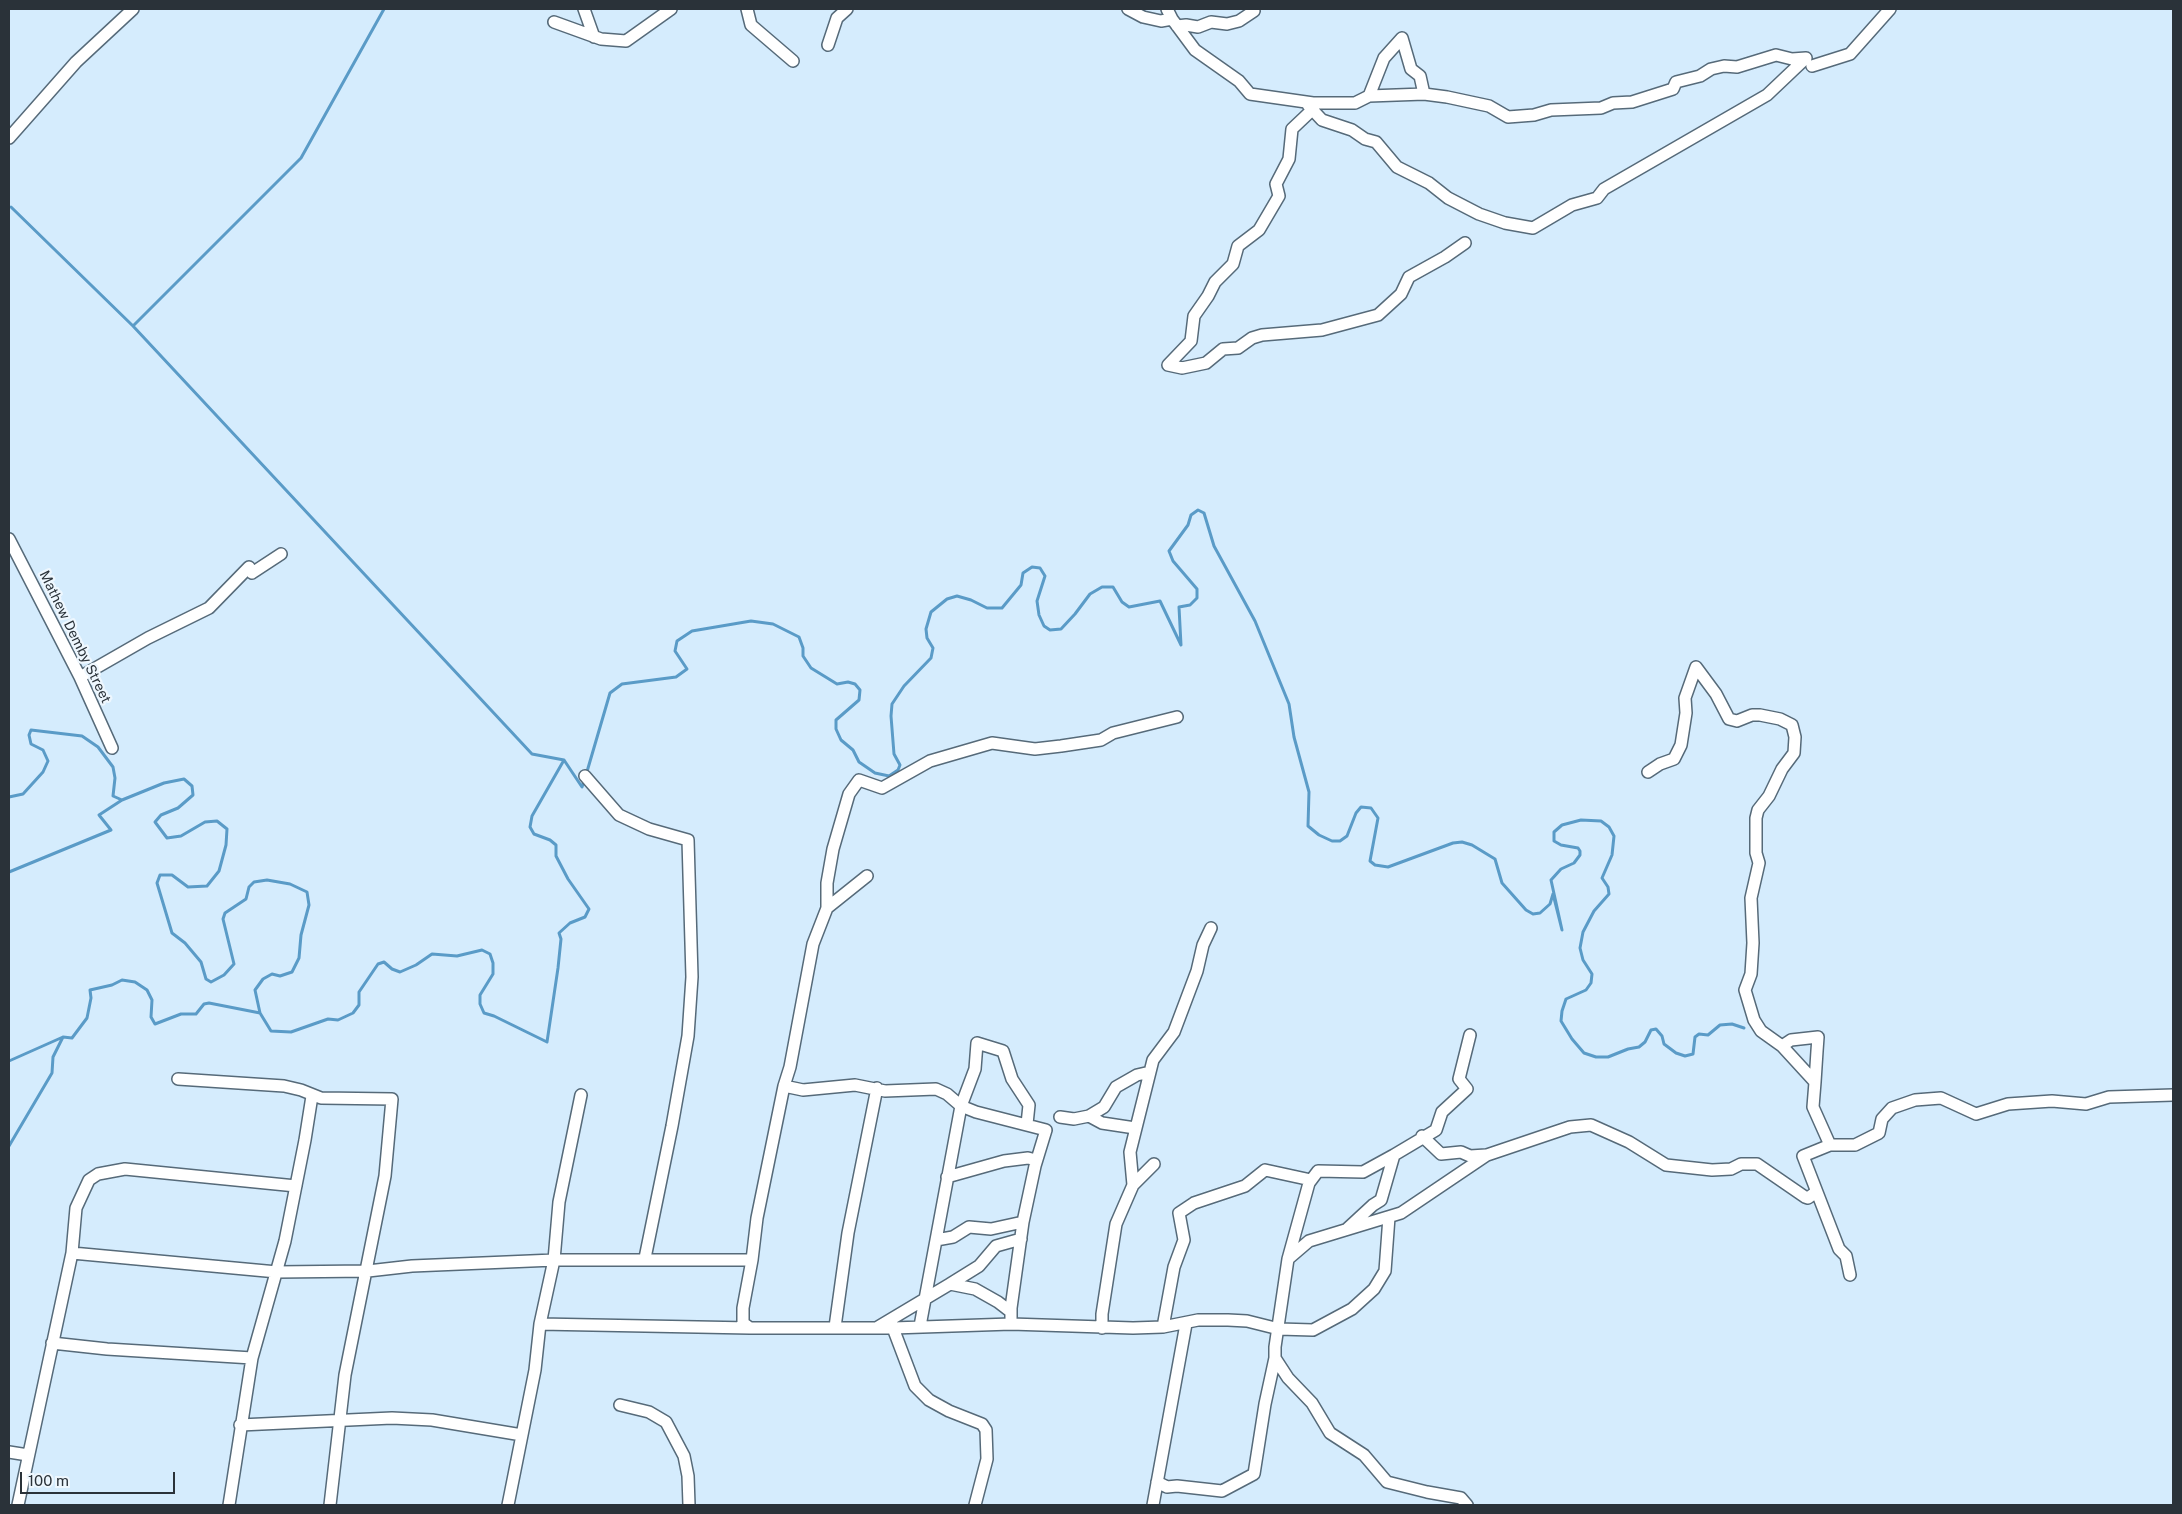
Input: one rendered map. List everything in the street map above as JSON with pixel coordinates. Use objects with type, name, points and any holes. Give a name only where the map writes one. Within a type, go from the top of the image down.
[{"type":"street","points":[[9,138],[76,62],[133,9]]},
{"type":"street","points":[[584,9],[594,37],[626,41],[671,9]]},
{"type":"street","points":[[747,9],[751,25],[793,61]]},
{"type":"street","points":[[828,45],[837,18],[847,9]]},
{"type":"street","points":[[1128,9],[1143,17],[1161,21],[1172,18],[1198,27],[1211,22],[1227,24],[1238,21],[1254,10]]},
{"type":"street","points":[[1812,66],[1850,54],[1890,9]]},
{"type":"street","points":[[1172,18],[1195,50],[1240,81],[1250,94],[1310,105],[1355,103],[1369,96],[1424,94],[1489,106],[1508,116],[1534,115],[1552,110],[1601,108],[1613,102],[1632,102],[1673,89],[1676,82],[1700,76],[1711,69],[1724,66],[1737,67],[1776,55],[1792,59],[1806,58],[1767,95],[1604,190],[1597,198],[1572,205],[1533,228],[1505,223],[1479,214],[1448,198],[1430,183],[1397,167],[1376,142],[1365,139],[1352,130],[1322,120],[1310,105]]},
{"type":"street","points":[[1369,96],[1384,58],[1402,38],[1411,69],[1420,76],[1424,94]]},
{"type":"street","points":[[1310,105],[1292,129],[1289,159],[1276,184],[1279,196],[1259,230],[1238,246],[1233,264],[1215,282],[1194,316],[1191,341],[1165,366],[1182,368],[1206,363],[1223,349],[1238,348],[1252,338],[1262,334],[1322,330],[1378,315],[1401,294],[1409,277],[1445,258],[1465,243]]},
{"type":"street","name":"Mathew Demby Street","points":[[9,539],[80,677],[112,748]]},
{"type":"street","points":[[80,677],[148,638],[209,608],[249,567],[252,573],[281,554]]},
{"type":"street","points":[[1648,772],[1660,764],[1674,759],[1678,752],[1686,713],[1685,698],[1696,666],[1716,694],[1729,719],[1737,721],[1752,715],[1760,715],[1780,719],[1792,726],[1795,737],[1794,753],[1782,770],[1769,796],[1758,810],[1756,818],[1756,853],[1759,863],[1751,898],[1753,943],[1751,974],[1745,990],[1754,1020],[1761,1031],[1782,1046],[1815,1082]]},
{"type":"street","points":[[750,1328],[743,1323],[743,1308],[752,1260],[758,1211],[784,1086],[798,1032],[813,944],[827,908],[827,882],[833,849],[849,794],[859,780],[882,788],[930,761],[992,743],[1034,749],[1061,746],[1101,740],[1113,733],[1177,717]]},
{"type":"street","points":[[585,776],[619,815],[649,829],[688,840],[692,977],[688,1036],[645,1258]]},
{"type":"street","points":[[827,908],[867,876]]},
{"type":"street","points":[[1133,1185],[1130,1152],[1153,1060],[1174,1032],[1198,971],[1203,945],[1210,928]]},
{"type":"street","points":[[1157,1482],[1167,1487],[1177,1486],[1222,1491],[1231,1484],[1254,1474],[1265,1404],[1275,1358],[1274,1347],[1279,1329],[1288,1259],[1311,1180],[1318,1171],[1362,1172],[1394,1156],[1422,1136],[1436,1130],[1442,1112],[1467,1089],[1459,1079],[1470,1035]]},
{"type":"street","points":[[1782,1046],[1791,1040],[1818,1037],[1813,1107],[1830,1145]]},
{"type":"street","points":[[920,1326],[961,1106],[975,1069],[977,1043],[1003,1051],[1012,1080],[1028,1105],[1026,1124]]},
{"type":"street","points":[[1060,1117],[1074,1119],[1089,1116],[1104,1107],[1116,1087],[1137,1075],[1150,1072]]},
{"type":"street","points":[[178,1078],[284,1086],[321,1098],[392,1099],[389,1148],[368,1271],[356,1319],[340,1419],[330,1505]]},
{"type":"street","points":[[784,1086],[803,1090],[855,1085],[885,1091],[936,1089],[947,1094],[961,1106],[992,1117],[1046,1130],[1036,1160],[1023,1222],[1011,1324]]},
{"type":"street","points":[[835,1327],[848,1233],[877,1088]]},
{"type":"street","points":[[508,1505],[535,1370],[540,1324],[554,1260],[558,1202],[581,1095]]},
{"type":"street","points":[[1850,1275],[1846,1256],[1839,1250],[1803,1156],[1830,1145],[1855,1145],[1879,1133],[1882,1119],[1892,1108],[1915,1100],[1941,1098],[1976,1114],[2008,1104],[2052,1101],[2086,1104],[2109,1097],[2173,1095]]},
{"type":"street","points":[[229,1505],[252,1358],[277,1272],[296,1186],[312,1096]]},
{"type":"street","points":[[1089,1116],[1102,1123],[1135,1128]]},
{"type":"street","points":[[1422,1136],[1441,1154],[1461,1152],[1470,1156],[1487,1155],[1570,1127],[1591,1125],[1629,1142],[1666,1165],[1712,1170],[1731,1169],[1741,1164],[1756,1164],[1808,1198],[1816,1192]]},
{"type":"street","points":[[1288,1259],[1309,1241],[1346,1229],[1362,1227],[1401,1213],[1487,1155]]},
{"type":"street","points":[[1346,1229],[1366,1210],[1381,1200],[1394,1156]]},
{"type":"street","points":[[947,1177],[1004,1161],[1028,1158],[1036,1160]]},
{"type":"street","points":[[1102,1328],[1102,1314],[1116,1224],[1133,1185],[1154,1164]]},
{"type":"street","points":[[18,1505],[72,1253],[76,1208],[89,1180],[98,1174],[125,1169],[296,1186]]},
{"type":"street","points":[[1164,1327],[1174,1267],[1184,1240],[1179,1213],[1194,1204],[1245,1186],[1265,1170],[1311,1180]]},
{"type":"street","points":[[540,1324],[750,1328],[893,1328],[1011,1324],[1102,1328],[1164,1327],[1198,1320],[1247,1321],[1279,1329],[1313,1330],[1352,1309],[1374,1289],[1386,1271],[1389,1217]]},
{"type":"street","points":[[936,1240],[953,1237],[969,1227],[991,1229],[1023,1222]]},
{"type":"street","points":[[877,1328],[979,1266],[996,1246],[1020,1239]]},
{"type":"street","points":[[72,1253],[277,1272],[368,1271],[412,1266],[554,1260],[645,1258],[752,1260]]},
{"type":"street","points":[[950,1284],[975,1289],[1011,1312]]},
{"type":"street","points":[[1153,1505],[1186,1324]]},
{"type":"street","points":[[893,1328],[915,1386],[929,1400],[982,1424],[986,1430],[987,1459],[976,1505]]},
{"type":"street","points":[[52,1343],[252,1358]]},
{"type":"street","points":[[1275,1358],[1288,1378],[1312,1403],[1330,1433],[1364,1455],[1387,1482],[1461,1498],[1466,1505]]},
{"type":"street","points":[[620,1405],[649,1412],[666,1422],[684,1456],[688,1476],[689,1505]]},
{"type":"street","points":[[240,1425],[340,1419],[432,1420],[522,1435]]},
{"type":"street","points":[[9,1452],[28,1455]]},
{"type":"waterway","points":[[133,326],[301,158],[384,9]]},
{"type":"waterway","points":[[11,207],[133,326],[532,754],[564,760]]},
{"type":"waterway","points":[[586,775],[610,693],[622,684],[676,677],[687,669],[675,651],[677,641],[692,631],[751,621],[773,624],[799,637],[803,648],[803,656],[811,668],[837,684],[848,682],[855,684],[860,690],[859,700],[836,720],[836,729],[841,740],[853,750],[859,762],[875,773],[889,776],[898,770],[900,765],[894,754],[892,704],[904,686],[931,658],[933,648],[927,638],[926,629],[931,612],[947,599],[957,596],[987,608],[1002,608],[1021,585],[1023,573],[1032,567],[1040,568],[1045,576],[1037,601],[1039,615],[1044,626],[1050,630],[1061,629],[1090,594],[1102,587],[1113,587],[1122,602],[1129,607],[1160,601],[1181,645],[1179,607],[1190,605],[1197,598],[1197,589],[1173,561],[1169,551],[1188,525],[1191,515],[1198,510],[1204,513],[1214,546],[1255,621],[1289,704],[1294,737],[1309,792],[1308,826],[1319,835],[1332,841],[1340,841],[1347,836],[1356,813],[1361,807],[1371,808],[1378,818],[1370,861],[1375,865],[1388,867],[1453,843],[1462,842],[1472,845],[1495,859],[1502,883],[1526,910],[1533,914],[1540,913],[1550,904],[1553,894],[1562,930],[1551,880],[1561,869],[1574,863],[1580,855],[1580,851],[1578,848],[1561,845],[1554,841],[1554,832],[1562,825],[1581,820],[1601,821],[1609,827],[1614,836],[1612,855],[1602,878],[1608,887],[1609,894],[1594,911],[1583,932],[1580,948],[1583,960],[1592,974],[1591,983],[1586,990],[1566,999],[1562,1011],[1561,1021],[1572,1039],[1584,1053],[1596,1057],[1608,1057],[1639,1047],[1645,1042],[1651,1030],[1656,1029],[1662,1036],[1664,1044],[1676,1053],[1685,1056],[1693,1054],[1695,1037],[1699,1034],[1708,1035],[1720,1025],[1732,1024],[1744,1028]]},
{"type":"waterway","points":[[9,797],[23,794],[43,772],[48,761],[43,750],[31,744],[29,735],[31,730],[82,736],[98,747],[113,767],[115,778],[113,796],[122,800],[164,783],[184,779],[192,786],[193,795],[178,808],[161,815],[155,822],[167,838],[181,836],[205,822],[217,821],[227,829],[226,845],[219,871],[207,886],[188,887],[172,875],[160,875],[157,883],[172,933],[185,943],[201,962],[206,979],[211,982],[224,975],[234,964],[223,919],[225,913],[246,899],[249,887],[254,882],[267,880],[290,884],[307,892],[309,905],[301,935],[299,958],[292,972],[280,976],[272,974],[263,979],[255,990],[260,1013],[271,1031],[291,1032],[328,1019],[338,1020],[353,1013],[359,1005],[359,992],[378,964],[384,962],[392,969],[400,972],[416,965],[432,954],[457,956],[482,950],[490,954],[493,963],[493,974],[480,995],[480,1004],[484,1013],[547,1042],[558,968],[561,939],[559,933],[570,923],[585,917],[589,909],[568,879],[556,856],[556,845],[550,840],[534,834],[530,827],[532,816],[564,760],[582,787],[584,781]]},
{"type":"waterway","points":[[9,872],[111,830],[99,815],[122,800]]},
{"type":"waterway","points":[[9,1146],[52,1073],[53,1057],[63,1037],[72,1038],[87,1018],[91,998],[90,990],[112,985],[122,980],[135,982],[147,990],[152,1000],[151,1017],[155,1024],[181,1014],[196,1014],[204,1004],[209,1003],[260,1013]]},
{"type":"waterway","points":[[9,1061],[63,1037]]}]
